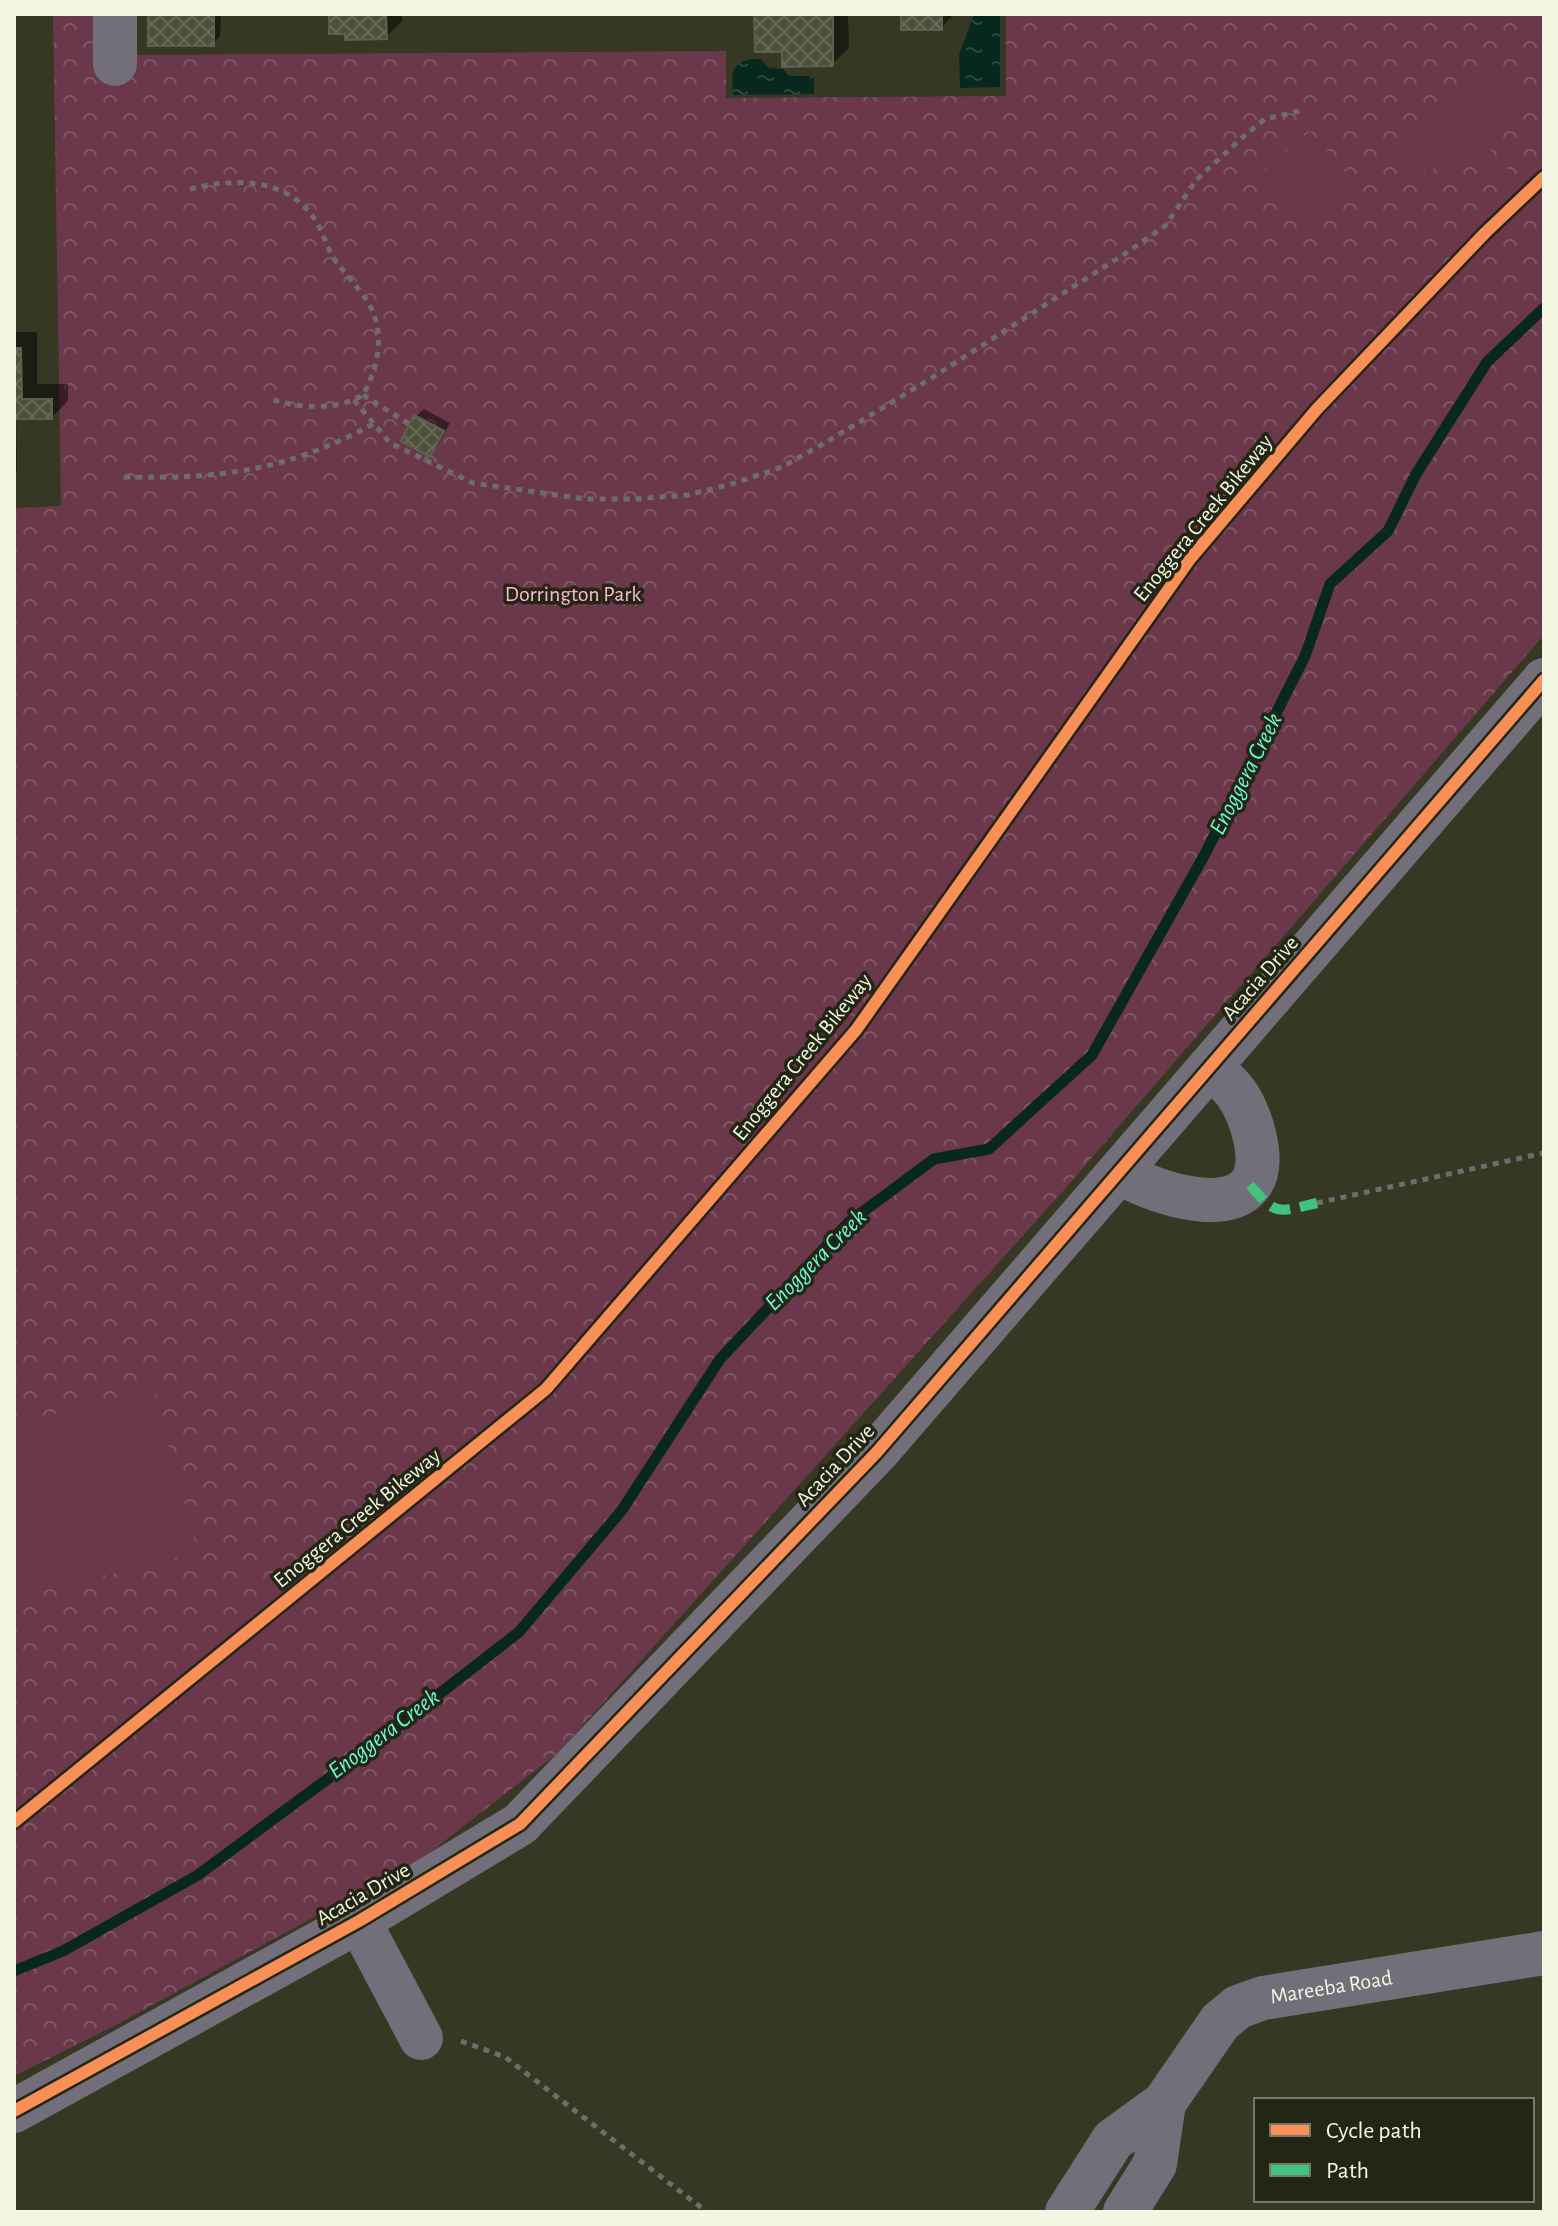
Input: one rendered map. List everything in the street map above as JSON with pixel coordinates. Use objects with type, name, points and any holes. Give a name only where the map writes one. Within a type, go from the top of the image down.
[{"type":"street","points":[[115,14],[115,64]]},
{"type":"street","name":"Acacia Drive","points":[[14,2111],[359,1921],[520,1824],[877,1452],[1544,680]]},
{"type":"street","points":[[1120,1173],[1156,1190],[1194,1199],[1226,1197],[1250,1185],[1255,1175],[1256,1160],[1252,1126],[1237,1094],[1210,1067]]},
{"type":"street","name":"Acacia Drive","points":[[359,1921],[421,2038]]},
{"type":"street","name":"Mareeba Road","points":[[1067,2212],[1113,2140],[1164,2103],[1220,2022],[1238,2007],[1263,1998],[1544,1953]]},
{"type":"street","name":"Mareeba Road","points":[[1125,2212],[1155,2164],[1164,2103]]},
{"type":"path","points":[[354,400],[390,443],[473,483],[571,498],[635,499],[687,495],[770,472],[881,409],[1132,249],[1166,225],[1196,180],[1244,136],[1265,119],[1300,111]]},
{"type":"path","points":[[190,189],[236,181],[257,182],[273,187],[302,204],[314,218],[333,256],[369,303],[374,316],[380,346],[363,395],[354,400],[304,407],[270,399]]},
{"type":"path","points":[[363,395],[409,424]]},
{"type":"path","points":[[124,477],[181,478],[258,470],[315,452],[373,424]]},
{"type":"path","points":[[1317,1203],[1544,1153]]},
{"type":"path","points":[[421,2038],[442,2034],[505,2057],[707,2212]]},
{"type":"green space","name":"Dorrington Park","points":[[53,14],[137,14],[137,55],[726,51],[726,98],[1006,96],[1006,14],[1544,14],[1544,635],[1063,1191],[559,1752],[424,1857],[114,2026],[14,2076],[14,508],[61,506]]},
{"type":"green space","points":[[1482,67],[1507,71],[1524,90],[1519,121],[1494,139],[1490,150],[1513,175],[1506,181],[1483,155],[1449,163],[1408,179],[1391,157],[1464,76]]},
{"type":"green space","points":[[1310,131],[1353,181],[1301,226],[1258,176]]},
{"type":"green space","points":[[153,1388],[198,1552],[14,1598],[14,1424]]},
{"type":"water","points":[[974,14],[1000,14],[1000,87],[960,88],[959,55]]},
{"type":"water","points":[[751,59],[761,59],[769,68],[783,69],[789,76],[814,76],[814,94],[733,95],[735,67]]},
{"type":"building","points":[[148,14],[214,14],[214,46],[148,46]]},
{"type":"building","points":[[329,14],[386,14],[387,39],[345,40],[345,34],[329,34]]},
{"type":"building","points":[[754,14],[833,14],[833,66],[782,67],[782,52],[755,52]]},
{"type":"building","points":[[901,14],[942,14],[942,30],[901,30]]},
{"type":"building","points":[[14,348],[21,348],[22,399],[52,399],[52,419],[15,419]]},
{"type":"building","points":[[414,415],[444,431],[430,457],[401,441]]},
{"type":"waterway","name":"Enoggera Creek","points":[[14,1971],[63,1951],[198,1875],[519,1632],[622,1510],[720,1359],[849,1222],[934,1159],[989,1149],[1092,1055],[1205,854],[1305,656],[1330,584],[1388,531],[1416,474],[1487,362],[1544,308]]},
{"type":"marked path","points":[[1250,1185],[1266,1203],[1279,1209],[1317,1203]]},
{"type":"cycle path","name":"Enoggera Creek Bikeway","points":[[14,1822],[546,1389],[856,1030],[1190,559],[1317,409],[1485,233],[1544,177]]},
{"type":"cycle path","points":[[14,2111],[359,1921],[520,1824],[877,1452],[1544,680]]}]
